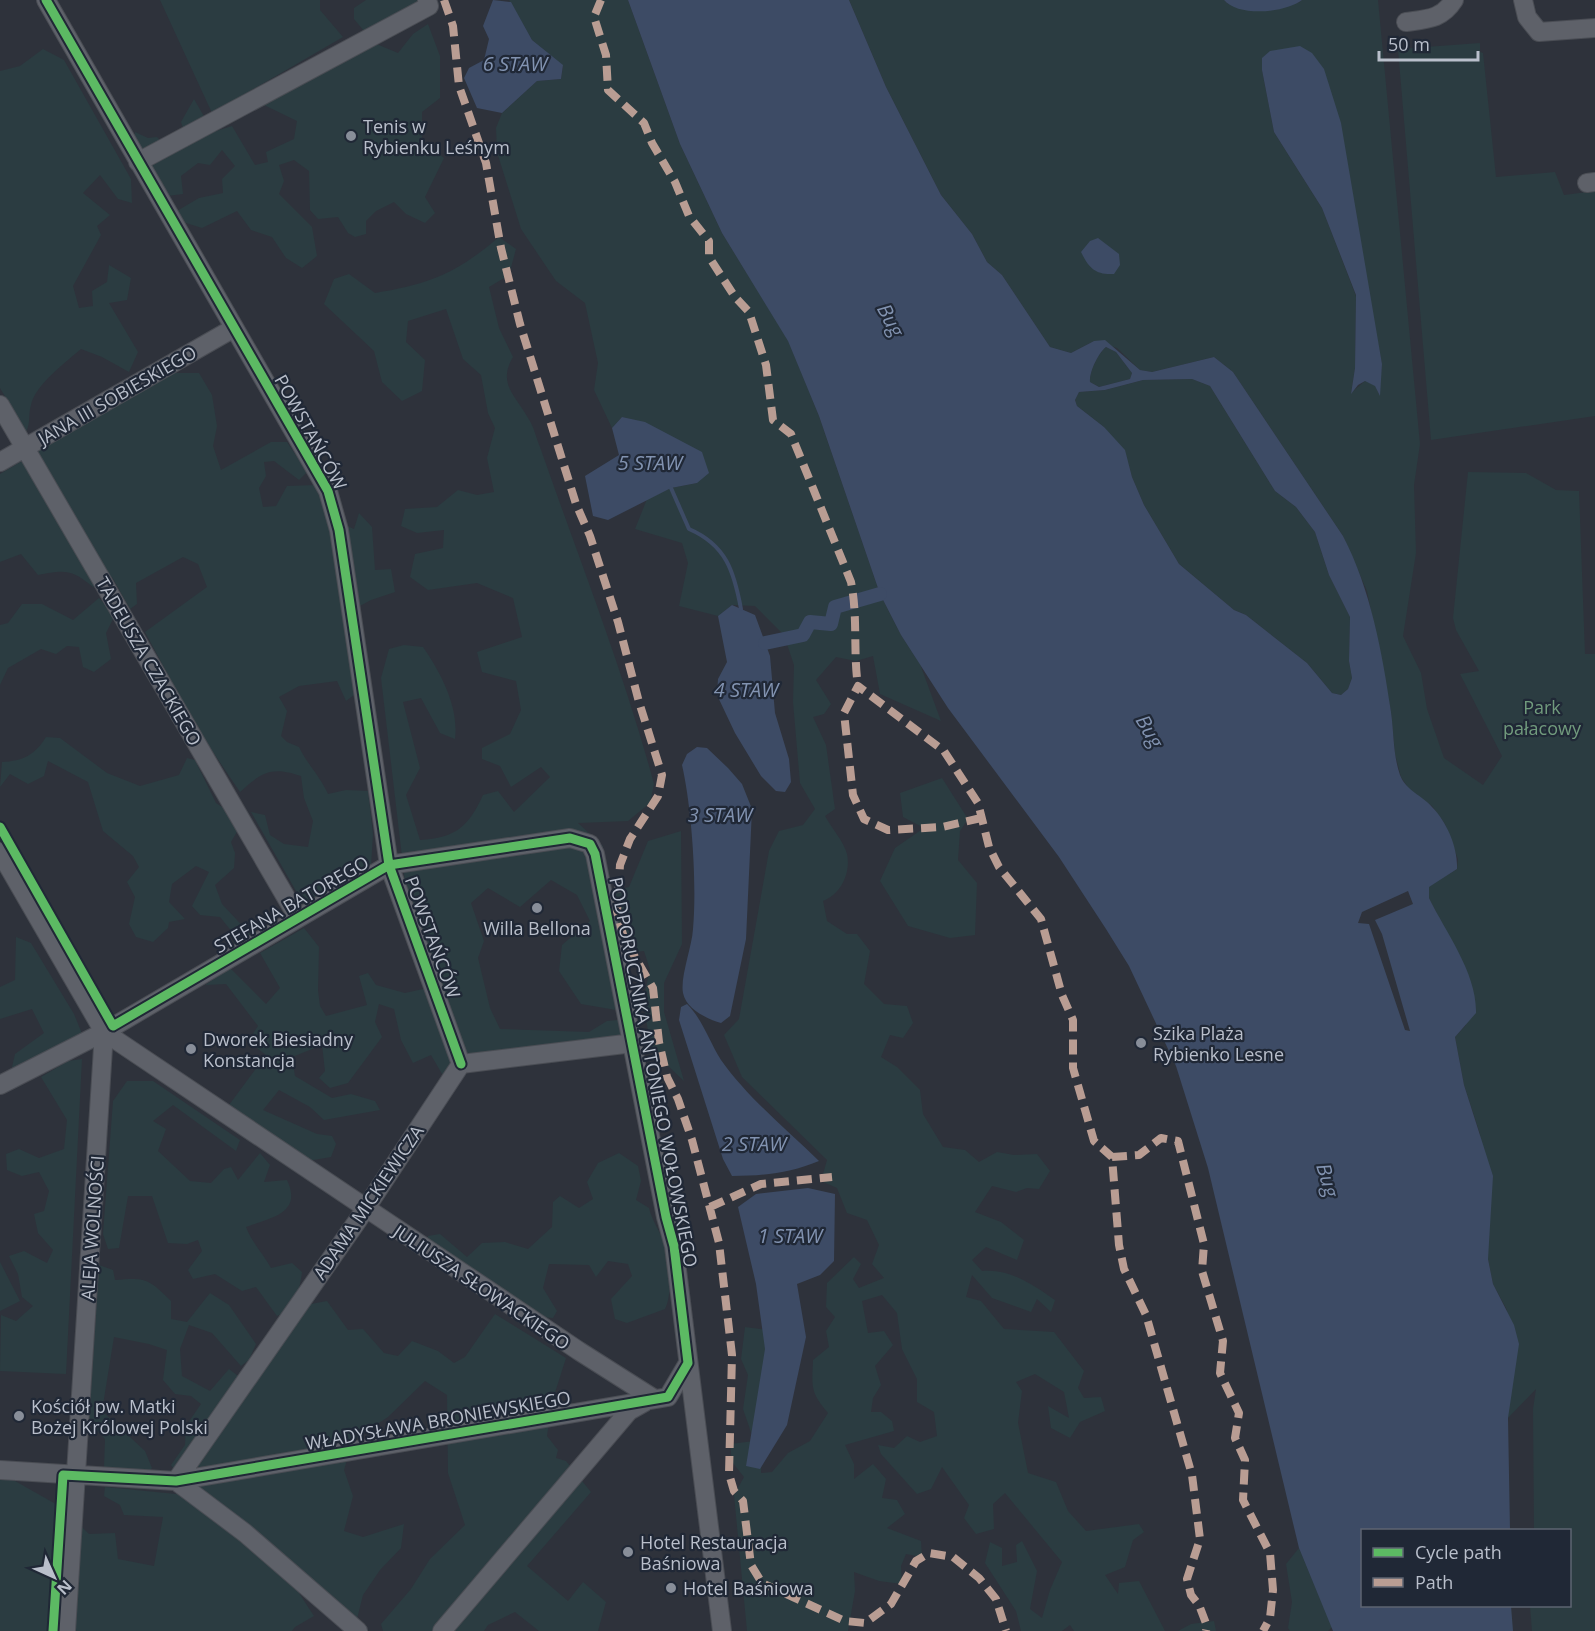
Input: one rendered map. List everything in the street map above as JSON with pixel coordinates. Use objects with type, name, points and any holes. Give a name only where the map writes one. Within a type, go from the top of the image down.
[{"type":"street","name":"POWSTAŃCÓW","points":[[46,0],[328,491],[339,530],[389,865],[461,1064]]},
{"type":"street","points":[[138,162],[429,6],[427,0]]},
{"type":"street","points":[[1406,22],[1437,18],[1454,0]]},
{"type":"street","points":[[1523,0],[1527,17],[1539,32],[1595,28]]},
{"type":"street","name":"JANA III SOBIESKIEGO","points":[[0,462],[234,327]]},
{"type":"street","name":"TADEUSZA CZACKIEGO","points":[[0,405],[298,918]]},
{"type":"street","name":"STEFANA BATOREGO","points":[[0,1086],[104,1032],[389,865],[570,838]]},
{"type":"street","name":"PODPORUCZNIKA ANTONIEGO WOŁOWSKIEGO","points":[[570,838],[590,844],[595,854],[666,1217],[674,1246],[722,1631]]},
{"type":"street","points":[[0,852],[104,1032]]},
{"type":"street","name":"JULIUSZA SŁOWACKIEGO","points":[[104,1032],[364,1208],[661,1397]]},
{"type":"street","name":"ALEJA WOLNOŚCI","points":[[66,1631],[104,1032]]},
{"type":"street","points":[[461,1064],[633,1043]]},
{"type":"street","name":"ADAMA MICKIEWICZA","points":[[176,1481],[461,1064]]},
{"type":"street","points":[[442,1631],[629,1411],[661,1397],[688,1363]]},
{"type":"street","points":[[661,1397],[696,1427]]},
{"type":"street","name":"WŁADYSŁAWA BRONIEWSKIEGO","points":[[0,1470],[176,1481],[539,1420],[661,1397]]},
{"type":"street","points":[[176,1481],[245,1533],[358,1631]]},
{"type":"green space","points":[[160,0],[320,0],[320,10],[343,37],[212,113]]},
{"type":"green space","points":[[366,0],[421,1],[364,31],[354,19],[354,8]]},
{"type":"green space","points":[[509,0],[628,0],[680,144],[722,233],[788,340],[819,416],[880,594],[901,635],[920,664],[941,721],[880,694],[873,656],[856,661],[836,657],[816,680],[831,704],[824,714],[813,717],[826,745],[835,809],[825,816],[843,845],[848,861],[846,875],[840,888],[823,901],[827,921],[847,934],[857,934],[870,951],[864,984],[884,1004],[907,1006],[913,1023],[903,1038],[890,1035],[881,1057],[897,1067],[920,1090],[923,1114],[943,1147],[965,1150],[979,1162],[997,1152],[1014,1155],[1037,1154],[1050,1171],[1039,1189],[1027,1188],[1016,1192],[992,1186],[975,1212],[1001,1222],[1024,1240],[1017,1260],[986,1247],[972,1260],[982,1271],[1002,1272],[1039,1289],[1055,1300],[1051,1312],[1037,1299],[1031,1312],[992,1298],[972,1275],[966,1297],[981,1301],[1004,1329],[1054,1332],[1084,1371],[1078,1388],[1084,1398],[1101,1397],[1105,1411],[1080,1422],[1070,1438],[1051,1428],[1048,1406],[1069,1418],[1064,1392],[1035,1374],[1016,1382],[1022,1391],[1018,1423],[1028,1473],[1056,1482],[1068,1511],[1086,1531],[1139,1524],[1144,1532],[1133,1540],[1125,1567],[1105,1575],[1118,1594],[1119,1583],[1139,1581],[1165,1631],[1074,1631],[1070,1625],[1062,1631],[1021,1631],[1016,1611],[985,1563],[990,1542],[1002,1548],[1002,1566],[1017,1562],[1016,1545],[1022,1541],[1037,1571],[1030,1609],[1042,1618],[1050,1590],[1062,1562],[1005,1493],[993,1504],[994,1529],[976,1534],[964,1518],[969,1505],[942,1467],[931,1489],[917,1494],[881,1454],[878,1445],[894,1448],[907,1436],[920,1442],[937,1436],[934,1412],[917,1402],[917,1379],[902,1349],[897,1313],[882,1295],[862,1301],[868,1333],[884,1331],[893,1345],[875,1366],[881,1385],[873,1398],[871,1412],[881,1412],[892,1421],[894,1431],[845,1445],[854,1464],[854,1479],[873,1464],[886,1479],[882,1498],[897,1500],[905,1514],[887,1528],[921,1541],[922,1557],[906,1554],[901,1566],[902,1584],[879,1581],[854,1572],[855,1591],[848,1631],[747,1631],[734,1495],[744,1477],[732,1462],[730,1444],[754,1441],[743,1409],[748,1375],[741,1359],[745,1327],[774,1331],[763,1427],[761,1473],[772,1472],[788,1453],[810,1441],[828,1413],[815,1394],[812,1377],[813,1360],[829,1347],[826,1331],[835,1317],[826,1307],[827,1283],[854,1257],[861,1264],[853,1279],[859,1288],[884,1278],[872,1264],[879,1245],[867,1220],[847,1213],[837,1188],[821,1181],[827,1160],[742,1077],[724,1035],[739,1019],[769,851],[779,831],[803,825],[815,809],[800,783],[793,702],[794,665],[784,635],[755,606],[732,605],[718,616],[679,606],[688,563],[682,543],[635,529],[647,499],[671,488],[697,483],[676,448],[661,432],[638,421],[622,417],[612,428],[594,390],[598,363],[585,303],[556,281],[521,229],[497,152],[496,128],[502,113],[537,81],[561,79],[563,66],[532,40]]},
{"type":"green space","name":"Park pałacowy","points":[[849,0],[1224,0],[1228,4],[1298,3],[1302,0],[1378,0],[1420,444],[1414,485],[1416,553],[1403,636],[1421,673],[1427,709],[1444,758],[1483,785],[1502,756],[1460,674],[1479,671],[1456,630],[1453,618],[1468,472],[1526,473],[1556,490],[1579,491],[1585,654],[1595,654],[1595,1631],[1532,1631],[1530,1607],[1571,1607],[1571,1529],[1534,1529],[1533,1409],[1536,1389],[1508,1418],[1507,1310],[1493,1284],[1488,1259],[1480,1134],[1464,1085],[1455,1037],[1466,1025],[1441,922],[1429,898],[1428,887],[1457,869],[1458,859],[1445,824],[1432,806],[1409,789],[1401,777],[1395,754],[1391,712],[1367,591],[1343,536],[1233,372],[1214,357],[1152,372],[1140,370],[1117,348],[1094,341],[1071,353],[1050,347],[1002,275],[987,262],[972,234],[941,195],[886,87]],"holes":[[[1262,70],[1373,317],[1382,364],[1379,394],[1375,385],[1365,381],[1351,393],[1355,368],[1356,296],[1322,208],[1274,132]]]},
{"type":"green space","points":[[428,24],[440,56],[440,98],[422,112],[422,140],[444,158],[425,197],[435,213],[425,223],[406,214],[394,202],[376,211],[366,221],[366,234],[355,237],[348,233],[338,217],[318,219],[310,210],[309,171],[294,160],[279,165],[284,181],[279,194],[312,227],[317,256],[302,268],[286,258],[272,237],[251,230],[237,211],[202,228],[186,223],[177,211],[199,198],[223,193],[222,179],[235,166],[222,150],[210,165],[198,163],[181,176],[183,194],[167,196],[134,142],[135,132],[148,138],[157,137],[172,154],[188,143],[181,122],[194,99],[213,132],[232,126],[255,165],[268,162],[266,152],[294,139],[297,121],[264,105],[293,85],[374,43],[398,53],[413,34]]},
{"type":"green space","points":[[1480,43],[1496,177],[1555,172],[1564,195],[1595,191],[1595,416],[1431,440],[1398,49]]},
{"type":"green space","points":[[43,49],[64,60],[131,179],[132,203],[118,199],[100,175],[83,193],[110,215],[97,226],[101,235],[73,286],[79,308],[93,306],[92,291],[107,282],[109,265],[131,278],[127,300],[109,303],[138,352],[129,372],[102,357],[81,349],[52,374],[38,390],[31,405],[26,432],[0,388],[0,71],[20,66]]},
{"type":"green space","points":[[499,237],[516,249],[509,275],[489,287],[499,328],[513,357],[507,375],[508,382],[533,428],[615,656],[654,784],[650,803],[628,821],[578,823],[603,846],[605,893],[629,887],[648,841],[681,831],[682,944],[664,983],[664,1012],[684,1081],[651,1050],[643,1000],[650,970],[644,951],[617,954],[616,1010],[581,1004],[559,971],[562,945],[590,921],[577,895],[551,880],[520,907],[488,888],[471,903],[484,941],[478,958],[490,1008],[500,1029],[589,1032],[607,1021],[618,1020],[624,1039],[471,1057],[445,1079],[431,1055],[413,1063],[401,1040],[394,1009],[379,1004],[375,1022],[382,1037],[348,1083],[330,1088],[319,1078],[325,1071],[322,1045],[292,1057],[295,1076],[332,1098],[351,1094],[375,1101],[380,1110],[324,1120],[310,1107],[279,1090],[263,1110],[317,1134],[332,1136],[336,1144],[331,1157],[308,1161],[239,1116],[229,1105],[266,1055],[248,1041],[258,1026],[226,984],[205,985],[230,968],[266,1004],[280,988],[260,953],[304,928],[319,947],[318,990],[320,1006],[326,1016],[367,1005],[359,976],[368,973],[376,985],[405,993],[441,985],[405,882],[381,678],[389,649],[404,645],[423,647],[447,691],[456,727],[455,739],[440,733],[421,698],[403,702],[420,768],[406,795],[420,840],[443,836],[460,828],[472,815],[483,795],[498,791],[514,812],[550,777],[541,767],[511,787],[500,766],[482,759],[482,748],[510,734],[521,710],[516,681],[482,672],[477,652],[522,637],[513,598],[477,583],[428,590],[410,577],[415,554],[443,548],[444,530],[417,533],[401,526],[405,509],[437,507],[458,490],[477,495],[494,492],[487,458],[495,428],[488,413],[481,375],[463,359],[446,309],[408,321],[406,342],[425,360],[422,391],[402,401],[382,382],[374,351],[324,304],[334,279],[349,274],[375,293],[412,286],[456,268]]},
{"type":"green space","points":[[1106,347],[1116,352],[1132,373],[1130,379],[1099,387],[1090,382],[1090,378],[1100,353]]},
{"type":"green space","points":[[171,373],[199,373],[212,395],[217,426],[213,446],[221,470],[271,442],[287,442],[307,472],[299,480],[274,461],[264,462],[266,476],[259,488],[263,507],[276,506],[287,486],[316,485],[347,526],[354,529],[359,513],[372,527],[375,570],[391,569],[395,592],[371,600],[345,614],[354,695],[346,701],[337,681],[299,686],[279,697],[287,711],[281,736],[287,742],[299,747],[328,794],[346,790],[368,791],[373,834],[371,866],[342,880],[304,905],[251,812],[265,815],[270,835],[284,844],[308,847],[313,821],[304,798],[301,776],[274,771],[261,776],[240,792],[196,727],[145,632],[207,587],[198,564],[183,557],[136,583],[137,604],[130,609],[112,577],[93,587],[67,572],[38,575],[21,554],[0,562],[0,474]]},
{"type":"green space","points":[[1192,379],[1210,386],[1275,491],[1296,507],[1315,532],[1329,575],[1350,617],[1349,661],[1352,678],[1348,689],[1341,695],[1332,693],[1307,663],[1246,615],[1234,610],[1179,564],[1144,505],[1128,462],[1104,427],[1077,406],[1075,400],[1079,392],[1105,390],[1143,380]]},
{"type":"green space","points":[[99,598],[115,615],[106,633],[111,659],[94,672],[83,667],[79,647],[67,646],[56,654],[41,649],[8,668],[0,685],[0,625],[8,623],[22,604],[42,604],[73,620]]},
{"type":"green space","points":[[46,737],[60,738],[107,773],[140,786],[179,775],[187,758],[195,760],[216,803],[228,811],[238,830],[231,842],[235,853],[234,868],[215,885],[222,904],[251,935],[243,942],[234,944],[233,933],[220,917],[200,915],[192,906],[209,872],[196,866],[172,884],[169,902],[185,919],[169,922],[168,928],[153,942],[136,937],[129,924],[135,897],[127,882],[139,867],[133,856],[103,831],[88,782],[48,761],[44,776],[28,784],[10,774],[0,787],[2,762],[28,756]]},
{"type":"green space","points":[[942,778],[968,819],[960,831],[958,860],[977,883],[975,935],[950,938],[908,926],[880,881],[895,848],[924,828],[903,817],[900,793]]},
{"type":"green space","points":[[16,937],[31,943],[74,1014],[83,1036],[17,1071],[12,1067],[15,1054],[44,1033],[32,1009],[0,1019],[0,987],[15,980]]},
{"type":"green space","points":[[82,1059],[66,1374],[0,1371],[1,1315],[16,1321],[33,1306],[22,1297],[18,1274],[9,1256],[24,1251],[47,1263],[53,1250],[38,1233],[34,1214],[44,1211],[49,1191],[39,1172],[22,1176],[7,1170],[6,1154],[19,1149],[39,1158],[64,1149],[67,1120],[41,1077],[68,1061]]},
{"type":"green space","points":[[127,1081],[153,1081],[240,1140],[236,1151],[173,1105],[153,1121],[166,1129],[158,1151],[190,1181],[211,1183],[224,1169],[231,1167],[238,1180],[260,1153],[270,1165],[264,1182],[287,1180],[291,1200],[282,1213],[246,1227],[271,1268],[292,1263],[302,1272],[296,1298],[283,1313],[277,1316],[256,1287],[242,1291],[215,1274],[193,1279],[188,1270],[202,1251],[198,1240],[187,1244],[168,1243],[152,1196],[128,1196],[119,1248],[108,1249],[103,1234],[113,1101]]},
{"type":"green space","points":[[619,1153],[638,1166],[641,1181],[636,1200],[649,1208],[664,1243],[670,1277],[668,1302],[665,1309],[627,1323],[615,1319],[611,1299],[632,1276],[628,1264],[608,1261],[596,1277],[589,1265],[549,1264],[543,1288],[557,1311],[553,1318],[542,1317],[426,1244],[428,1236],[440,1234],[467,1257],[482,1243],[505,1242],[528,1249],[552,1227],[553,1202],[560,1196],[579,1208],[593,1199],[587,1182],[598,1163]]},
{"type":"green space","points":[[0,1262],[20,1301],[0,1311]]},
{"type":"green space","points":[[99,1265],[113,1270],[115,1280],[134,1279],[152,1284],[171,1301],[171,1319],[187,1322],[210,1293],[229,1305],[256,1344],[249,1360],[241,1366],[212,1333],[189,1325],[180,1349],[182,1376],[210,1391],[229,1369],[238,1376],[175,1471],[171,1465],[185,1445],[186,1426],[201,1404],[191,1396],[175,1394],[163,1380],[167,1350],[114,1337],[102,1411],[145,1451],[152,1468],[146,1475],[104,1467],[105,1439],[89,1422]]},
{"type":"green space","points":[[327,1301],[348,1330],[363,1329],[384,1353],[398,1356],[412,1341],[438,1351],[454,1363],[465,1357],[495,1314],[566,1358],[552,1402],[547,1436],[558,1450],[556,1458],[566,1461],[591,1492],[527,1566],[568,1601],[583,1582],[606,1602],[598,1631],[539,1631],[515,1612],[488,1625],[484,1631],[383,1631],[381,1624],[411,1589],[430,1559],[465,1525],[448,1473],[447,1395],[425,1381],[388,1417],[353,1440],[344,1470],[353,1496],[344,1531],[363,1537],[404,1524],[401,1548],[380,1570],[363,1595],[357,1619],[316,1583],[297,1590],[314,1616],[292,1631],[0,1631],[0,1476],[8,1477],[61,1507],[89,1534],[115,1533],[118,1559],[154,1566],[163,1517],[124,1515],[120,1505],[104,1496],[105,1487],[176,1494],[198,1458],[311,1304]]},
{"type":"green space","points":[[1299,1548],[1332,1627],[1328,1631],[1290,1631],[1288,1628],[1292,1602],[1286,1564]]},
{"type":"green space","points":[[1214,1621],[1216,1631],[1178,1631],[1191,1624]]},
{"type":"water","name":"6 STAW","points":[[493,0],[511,2],[532,40],[563,65],[561,79],[537,81],[502,113],[477,108],[464,78],[469,68],[484,60],[489,39],[483,26]]},
{"type":"water","name":"Bug","points":[[628,0],[849,0],[886,87],[941,195],[972,234],[987,262],[1002,275],[1050,347],[1071,353],[1094,341],[1105,340],[1140,370],[1152,372],[1214,357],[1233,372],[1343,536],[1361,578],[1374,622],[1388,689],[1400,775],[1406,785],[1437,813],[1450,836],[1456,853],[1457,869],[1429,887],[1429,898],[1466,968],[1475,998],[1476,1013],[1455,1037],[1464,1085],[1493,1176],[1488,1259],[1493,1284],[1514,1325],[1519,1344],[1508,1418],[1510,1529],[1361,1529],[1361,1607],[1511,1607],[1513,1631],[1333,1631],[1299,1548],[1208,1168],[1176,1066],[1129,966],[1106,929],[1059,857],[948,708],[901,635],[880,594],[819,416],[788,341],[722,233],[680,144]],"holes":[[[1106,347],[1116,352],[1132,373],[1130,379],[1099,387],[1090,382],[1091,373],[1100,353]],[[1192,379],[1210,386],[1275,491],[1296,507],[1315,532],[1329,575],[1350,617],[1349,661],[1352,678],[1348,689],[1341,695],[1332,693],[1307,663],[1246,615],[1234,610],[1179,564],[1144,505],[1132,477],[1125,450],[1104,427],[1077,406],[1075,400],[1079,392],[1105,390],[1143,380]],[[1408,891],[1413,904],[1375,920],[1382,934],[1410,1031],[1405,1030],[1369,924],[1358,923],[1362,912]]]},
{"type":"water","points":[[1224,0],[1302,0],[1285,8],[1250,11],[1240,9]]},
{"type":"water","points":[[1300,46],[1312,53],[1324,69],[1341,123],[1382,364],[1380,396],[1375,386],[1365,381],[1358,385],[1351,394],[1355,368],[1356,295],[1322,208],[1274,132],[1262,70],[1262,58],[1270,51]]},
{"type":"water","points":[[1098,238],[1119,254],[1120,265],[1114,274],[1097,272],[1081,252],[1090,241]]},
{"type":"water","name":"5 STAW","points":[[622,417],[645,422],[702,452],[709,473],[697,483],[671,488],[608,520],[593,516],[585,476],[619,455],[612,428]]},
{"type":"water","name":"4 STAW","points":[[732,605],[755,615],[770,656],[775,713],[789,759],[791,782],[785,792],[776,791],[761,776],[735,733],[717,695],[718,679],[727,662],[718,616]]},
{"type":"water","name":"3 STAW","points":[[697,747],[707,748],[728,768],[742,784],[752,809],[746,939],[730,1016],[721,1023],[704,1016],[693,1008],[688,1004],[683,993],[683,979],[693,929],[694,869],[691,825],[682,765],[687,754]]},
{"type":"water","name":"2 STAW","points":[[687,1004],[732,1074],[768,1113],[819,1161],[777,1173],[732,1176],[723,1159],[679,1020],[681,1007]]},
{"type":"water","name":"1 STAW","points":[[808,1188],[835,1194],[834,1261],[820,1275],[797,1284],[806,1337],[787,1425],[760,1469],[746,1466],[765,1349],[756,1284],[738,1207],[756,1194]]},
{"type":"waterway","points":[[671,488],[689,529],[712,543],[726,561],[735,583],[741,609]]},
{"type":"waterway","points":[[765,643],[803,635],[810,622],[831,624],[835,607],[880,594]]},
{"type":"marked path","points":[[444,0],[453,26],[459,86],[486,163],[501,248],[520,324],[576,504],[590,536],[618,622],[639,702],[662,775],[658,796],[630,839],[620,865],[617,912],[624,938],[653,988],[659,1042],[667,1077],[678,1099],[692,1140],[719,1243],[732,1355],[729,1474],[734,1491],[743,1501],[751,1565],[762,1583],[845,1621],[865,1623],[891,1604],[916,1561],[929,1553],[953,1557],[979,1578],[996,1599],[1006,1631]]},
{"type":"marked path","points":[[601,0],[594,17],[606,55],[608,90],[644,123],[652,143],[675,182],[689,216],[709,241],[709,257],[735,297],[749,312],[766,365],[773,420],[791,434],[851,582],[858,686]]},
{"type":"marked path","points":[[981,818],[942,827],[888,830],[864,819],[853,795],[844,713],[858,686],[944,751],[978,803],[989,847],[999,867],[1041,919],[1062,995],[1073,1020],[1073,1068],[1094,1141],[1112,1157],[1119,1245],[1124,1269],[1146,1315],[1192,1475],[1200,1539],[1187,1579],[1191,1595],[1199,1605],[1207,1626],[1206,1631]]},
{"type":"marked path","points":[[1112,1157],[1139,1155],[1161,1138],[1178,1141],[1204,1244],[1202,1271],[1223,1341],[1220,1373],[1239,1413],[1235,1438],[1245,1460],[1243,1500],[1270,1553],[1273,1590],[1270,1618],[1263,1631]]},
{"type":"marked path","points":[[710,1207],[761,1184],[832,1177]]},
{"type":"cycle path","points":[[46,0],[328,491],[339,530],[389,865],[461,1064]]},
{"type":"cycle path","points":[[0,827],[113,1026],[389,865],[570,838],[590,844],[595,854],[666,1217],[674,1246],[688,1363],[668,1397],[176,1481],[63,1475],[53,1631]]},
{"type":"place","name":"Tenis w Rybienku Leśnym","points":[[351,136]]},
{"type":"place","name":"Willa Bellona","points":[[537,908]]},
{"type":"place","name":"Szika Plaża Rybienko Lesne","points":[[1141,1043]]},
{"type":"place","name":"Dworek Biesiadny Konstancja","points":[[191,1049]]},
{"type":"place","name":"Kościół pw. Matki Bożej Królowej Polski","points":[[19,1416]]},
{"type":"place","name":"Hotel Restauracja Baśniowa","points":[[628,1552]]},
{"type":"place","name":"Hotel Baśniowa","points":[[671,1588]]}]
